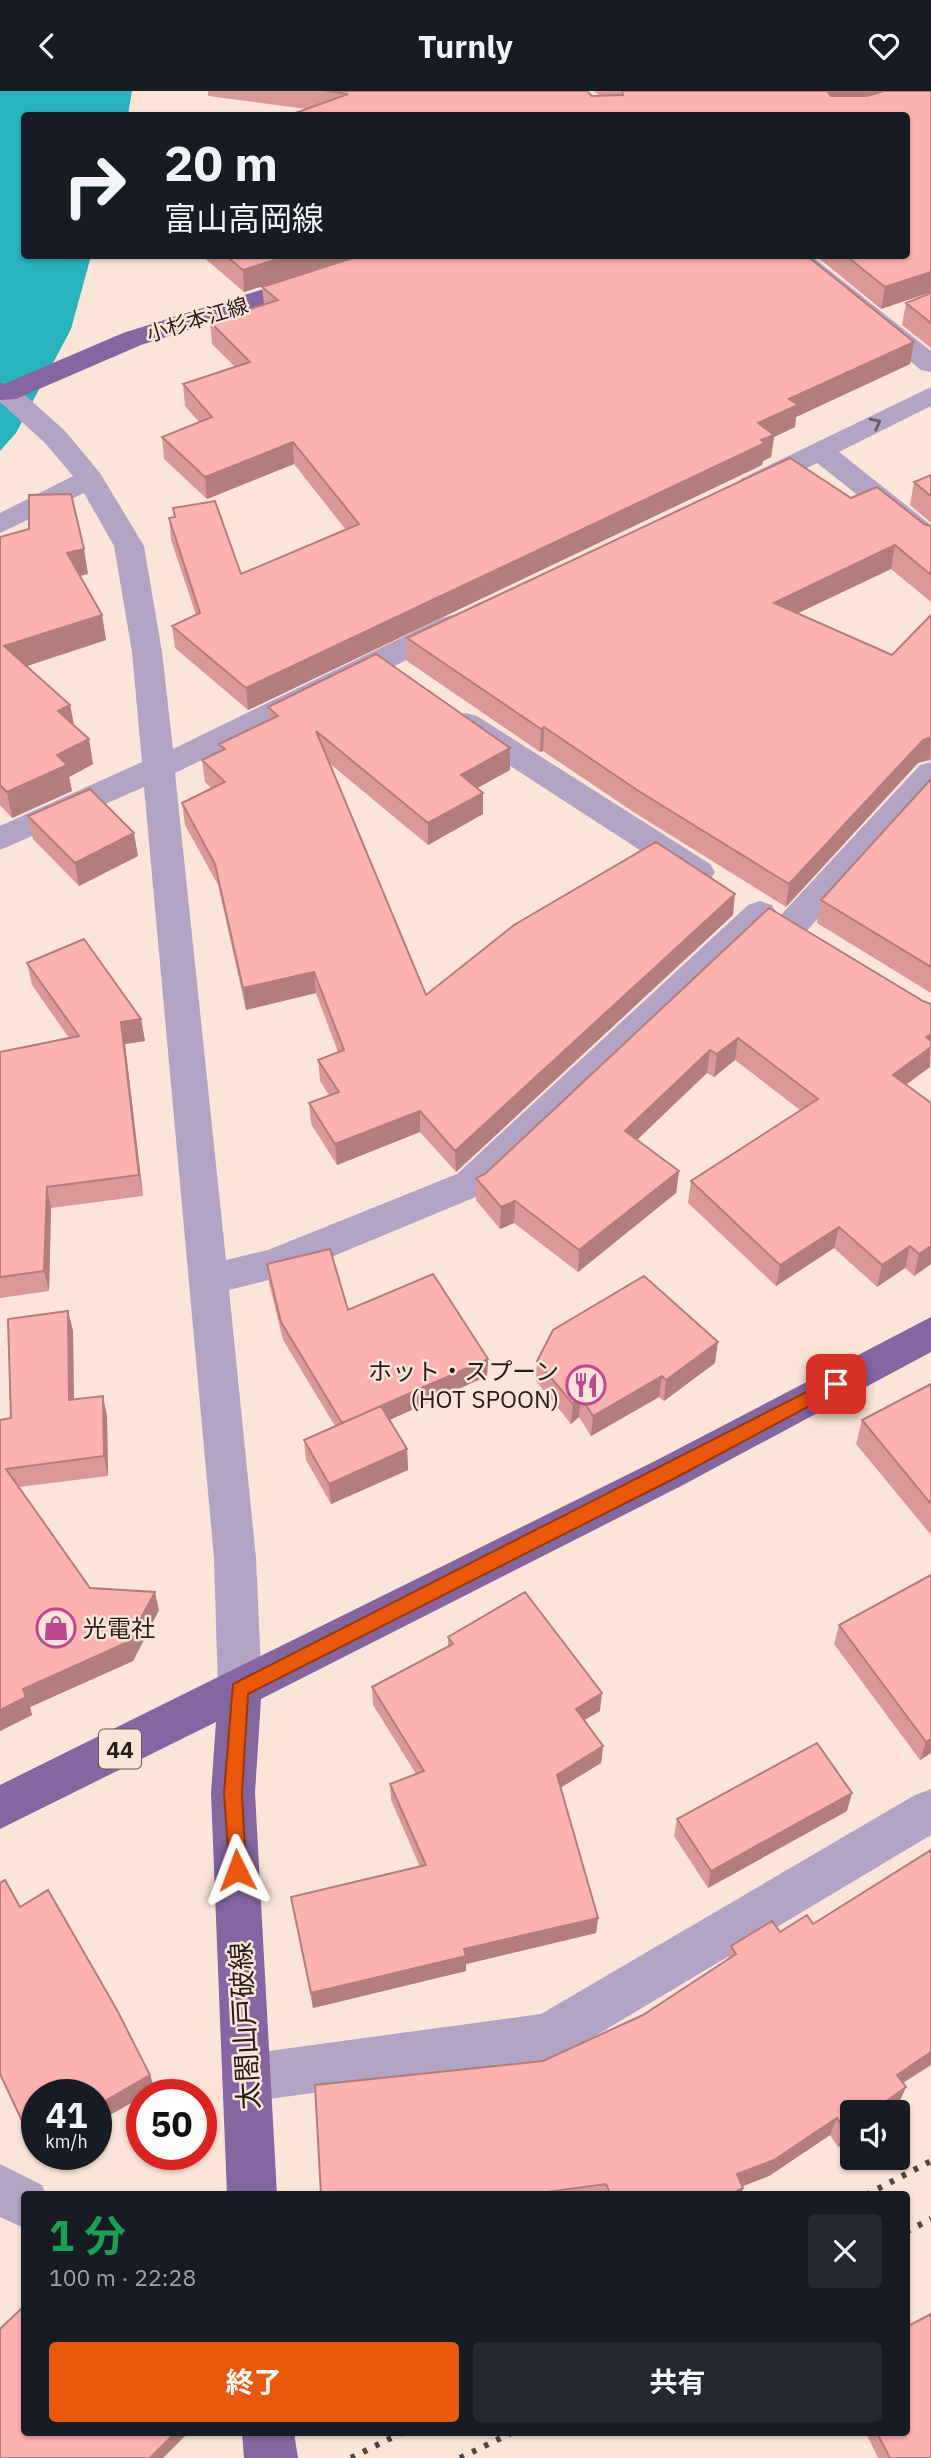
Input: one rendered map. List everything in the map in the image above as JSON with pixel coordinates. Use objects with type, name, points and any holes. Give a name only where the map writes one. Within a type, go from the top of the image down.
[{"type":"main road","name":"小杉本江線","points":[[3,392],[96,352],[387,259]]},
{"type":"main road","name":"44","points":[[0,1808],[669,1473],[931,1333]]},
{"type":"main road","name":"太閤山戸破線","points":[[240,1690],[233,1793],[252,2191]]},
{"type":"main road","points":[[268,2436],[271,2458]]},
{"type":"street","points":[[798,259],[931,364]]},
{"type":"street","points":[[878,322],[910,310]]},
{"type":"street","points":[[3,392],[55,437],[90,479],[129,546],[147,652],[236,1558],[240,1690]]},
{"type":"street","points":[[720,499],[931,395]]},
{"type":"street","points":[[821,451],[931,539]]},
{"type":"street","points":[[0,524],[90,479]]},
{"type":"street","points":[[0,839],[158,768],[480,612]]},
{"type":"street","points":[[379,660],[411,683]]},
{"type":"street","points":[[443,706],[766,913]]},
{"type":"street","points":[[209,1280],[274,1264],[470,1184],[766,913],[931,772]]},
{"type":"street","points":[[246,2078],[548,2037],[931,1809]]},
{"type":"street","points":[[0,2189],[21,2201]]},
{"type":"water","points":[[0,91],[132,91],[128,112],[21,112],[21,259],[90,259],[71,329],[16,433],[0,451]]},
{"type":"building","points":[[327,91],[587,91],[592,96],[623,95],[622,91],[829,91],[831,96],[867,96],[884,91],[931,91],[931,272],[885,287],[850,259],[910,259],[910,112],[298,112],[348,94]]},
{"type":"building","points":[[230,259],[277,259],[243,270]]},
{"type":"building","points":[[350,259],[811,259],[914,342],[789,399],[798,405],[758,423],[774,435],[761,440],[765,443],[246,688],[172,626],[200,613],[169,518],[175,517],[173,508],[215,501],[241,574],[359,524],[293,442],[205,477],[162,437],[212,417],[183,384],[250,362],[210,322],[278,300],[262,287]]},
{"type":"building","points":[[931,293],[931,323],[906,303]]},
{"type":"building","points":[[790,458],[851,498],[877,487],[924,524],[931,526],[931,575],[895,545],[774,603],[892,655],[931,615],[931,737],[923,740],[789,884],[637,790],[544,727],[541,729],[407,638]]},
{"type":"building","points":[[931,475],[931,496],[914,482]]},
{"type":"building","points":[[71,494],[84,549],[67,553],[102,615],[4,646],[70,705],[58,711],[89,739],[57,755],[67,765],[7,792],[0,785],[0,537],[29,529],[29,495]]},
{"type":"building","points":[[376,654],[510,748],[461,775],[483,793],[428,823],[316,731],[426,995],[514,925],[656,842],[735,894],[455,1151],[420,1111],[335,1144],[309,1103],[339,1092],[318,1060],[344,1050],[314,972],[243,988],[215,864],[182,803],[225,782],[202,760],[225,749],[219,744],[278,716],[268,707]]},
{"type":"building","points":[[931,779],[931,967],[821,900]]},
{"type":"building","points":[[90,789],[134,833],[75,863],[28,816]]},
{"type":"building","points":[[769,908],[931,1004],[931,1034],[926,1037],[931,1041],[931,1047],[893,1075],[931,1103],[931,1246],[919,1254],[910,1246],[882,1265],[839,1227],[780,1265],[691,1181],[818,1099],[738,1038],[717,1054],[710,1050],[625,1131],[679,1171],[579,1250],[515,1201],[501,1207],[476,1178],[485,1174]]},
{"type":"building","points":[[84,939],[141,1019],[121,1022],[139,1175],[47,1187],[44,1271],[0,1277],[0,1052],[79,1036],[27,963]]},
{"type":"building","points":[[330,1249],[348,1310],[433,1274],[488,1359],[342,1423],[281,1322],[267,1264]]},
{"type":"building","points":[[644,1276],[718,1342],[666,1380],[662,1376],[593,1416],[581,1397],[573,1404],[537,1361],[553,1330]]},
{"type":"building","points":[[68,1311],[69,1400],[103,1396],[104,1456],[6,1469],[90,1588],[155,1592],[128,1642],[23,1689],[26,1697],[0,1710],[0,1420],[11,1418],[8,1319]]},
{"type":"building","points":[[931,1384],[931,1504],[862,1420]]},
{"type":"building","points":[[381,1406],[407,1449],[329,1484],[304,1440]]},
{"type":"building","points":[[931,1575],[931,1739],[926,1742],[839,1625]]},
{"type":"building","points":[[525,1592],[602,1693],[576,1709],[603,1746],[557,1775],[598,1918],[464,1949],[466,1956],[311,1993],[291,1897],[426,1865],[390,1784],[424,1771],[372,1687],[453,1644],[448,1637]]},
{"type":"building","points":[[817,1743],[852,1793],[711,1871],[677,1819]]},
{"type":"building","points":[[931,1850],[931,2052],[897,2075],[906,2087],[888,2100],[840,2100],[840,2122],[837,2118],[774,2160],[737,2174],[743,2188],[737,2191],[609,2191],[606,2184],[554,2191],[321,2191],[315,2085],[543,2061],[643,2015],[736,1954],[731,1946],[772,1921],[780,1932],[807,1915],[813,1924]]},
{"type":"building","points":[[5,1880],[20,1907],[48,1890],[117,2010],[150,2075],[143,2079],[126,2079],[126,2089],[112,2097],[112,2079],[21,2079],[21,2119],[0,2074],[0,1883]]},
{"type":"building","points":[[21,2309],[21,2436],[172,2436],[150,2458],[0,2458],[0,2329]]},
{"type":"building","points":[[931,2314],[931,2458],[890,2458],[879,2436],[910,2436],[910,2325]]},
{"type":"railway","points":[[874,2191],[931,2161]]},
{"type":"railway","points":[[910,2230],[931,2219]]},
{"type":"railway","points":[[351,2458],[395,2436]]},
{"type":"railway","points":[[460,2458],[505,2436]]},
{"type":"place","name":"ホット・スプーン (HOT SPOON)","points":[[586,1385]]},
{"type":"place","name":"光電社","points":[[56,1628]]},
{"type":"route","points":[[237,1870],[233,1793],[240,1690],[669,1473],[836,1384]]}]
